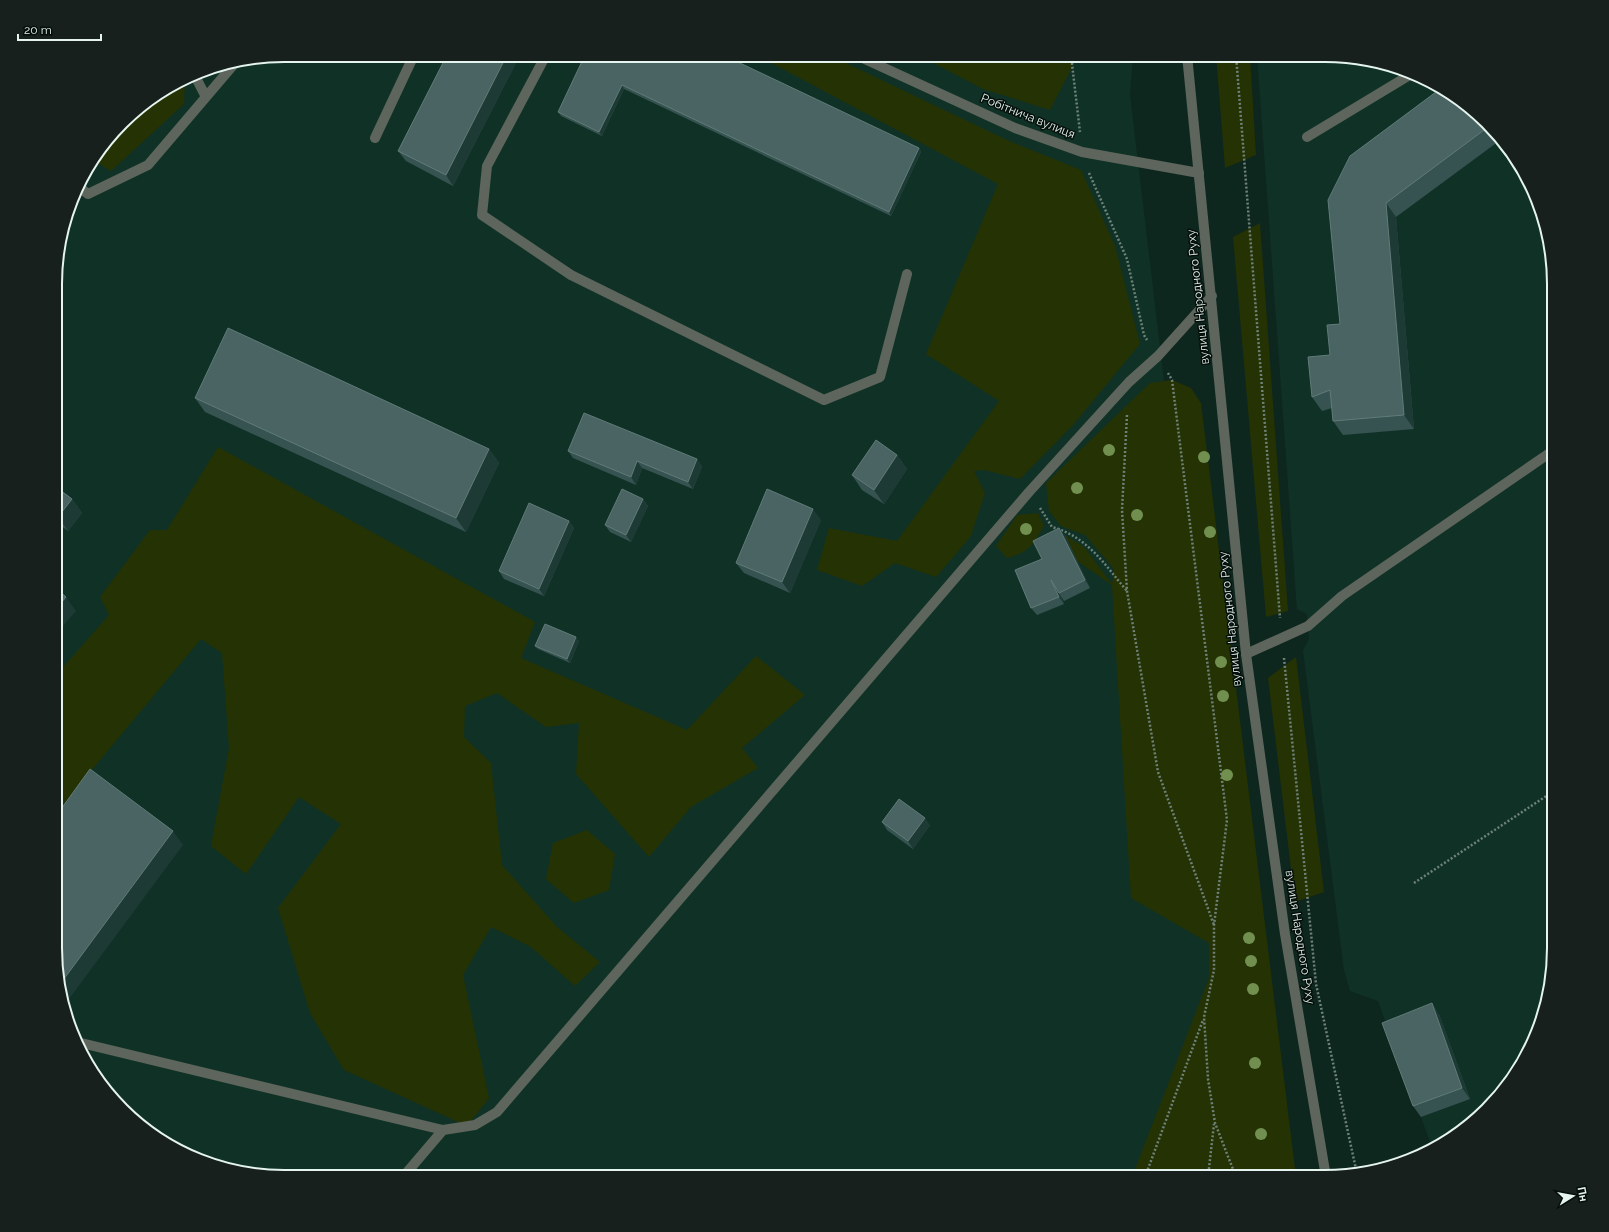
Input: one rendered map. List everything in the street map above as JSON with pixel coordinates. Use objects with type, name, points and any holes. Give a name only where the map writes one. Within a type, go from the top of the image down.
[{"type":"street","points":[[375,138],[411,62]]},
{"type":"street","points":[[542,62],[487,166],[482,215],[571,275],[824,400],[880,377],[907,274]]},
{"type":"street","name":"Робітнича вулиця","points":[[871,62],[1015,128],[1082,152],[1199,173]]},
{"type":"street","name":"вулиця Народного Руху","points":[[1188,62],[1212,296],[1246,654],[1285,934],[1325,1170]]},
{"type":"street","points":[[83,190],[88,194],[148,165],[230,69]]},
{"type":"street","points":[[1307,137],[1406,77]]},
{"type":"street","points":[[197,80],[206,97]]},
{"type":"street","points":[[84,1044],[443,1130],[475,1125],[497,1112],[1029,492],[1129,382],[1158,356],[1212,296]]},
{"type":"street","points":[[1246,654],[1308,626],[1342,596],[1547,455]]},
{"type":"street","points":[[409,1170],[443,1130]]},
{"type":"path","points":[[1072,62],[1082,152],[1089,173],[1127,259],[1144,335],[1172,380],[1227,820],[1214,925],[1214,970],[1204,1017],[1148,1170]]},
{"type":"path","points":[[1129,382],[1122,510],[1127,591],[1158,772],[1214,925]]},
{"type":"path","points":[[1029,492],[1052,527],[1067,531],[1086,544],[1127,591]]},
{"type":"path","points":[[1414,883],[1547,796]]},
{"type":"path","points":[[1204,1017],[1208,1079],[1214,1123],[1209,1170]]},
{"type":"path","points":[[1214,1123],[1233,1170]]},
{"type":"shaded area","points":[[269,62],[1132,62],[1130,95],[1254,1138],[1229,1170],[269,1170],[240,1166],[199,1153],[160,1133],[137,1115],[117,1095],[99,1072],[85,1046],[74,1020],[66,992],[62,963],[62,269],[66,240],[79,199],[99,160],[117,137],[137,117],[160,99],[186,85],[212,74],[240,66]]},
{"type":"shaded area","points":[[1258,62],[1340,62],[1369,66],[1397,74],[1423,85],[1449,99],[1472,117],[1492,137],[1510,160],[1530,199],[1543,240],[1547,269],[1547,963],[1543,992],[1535,1020],[1524,1046],[1510,1072],[1492,1095],[1472,1115],[1449,1133],[1431,1143],[1378,1001],[1350,991],[1344,970],[1303,650],[1309,639],[1307,614],[1297,609]]},
{"type":"green space","points":[[769,62],[844,62],[1007,140],[1081,170],[1115,246],[1140,344],[1073,425],[1020,479],[984,470],[974,471],[985,493],[971,536],[936,577],[895,563],[862,586],[817,570],[829,528],[897,541],[999,401],[926,354],[998,184]]},
{"type":"green space","points":[[931,62],[1074,62],[1050,110],[983,89]]},
{"type":"green space","points":[[1217,62],[1250,62],[1256,155],[1225,168]]},
{"type":"green space","points":[[185,86],[184,104],[111,171],[98,163],[117,137],[137,117],[160,99]]},
{"type":"green space","points":[[1260,223],[1288,611],[1266,617],[1233,237]]},
{"type":"green space","points":[[1172,380],[1191,388],[1201,403],[1295,1170],[1135,1170],[1209,978],[1209,943],[1131,898],[1112,585],[1077,561],[1065,535],[1084,547],[1112,584],[1114,569],[1085,535],[1061,526],[1049,511],[1046,483],[1150,383]]},
{"type":"green space","points":[[218,447],[535,622],[521,658],[687,730],[756,656],[805,695],[742,748],[758,768],[691,807],[649,857],[576,774],[579,723],[546,727],[497,693],[465,706],[464,737],[491,763],[502,865],[557,927],[600,962],[575,986],[531,947],[491,927],[463,975],[489,1098],[467,1126],[344,1070],[310,1013],[278,908],[341,824],[299,797],[246,874],[211,846],[229,748],[222,653],[201,639],[62,806],[62,668],[109,615],[100,597],[150,530],[167,530]]},
{"type":"green space","points":[[1038,513],[1044,526],[1037,538],[1030,547],[1021,553],[1007,558],[996,546],[1017,515]]},
{"type":"green space","points":[[1296,657],[1324,892],[1295,902],[1268,678]]},
{"type":"green space","points":[[587,830],[615,854],[609,890],[574,903],[546,879],[553,843]]},
{"type":"building","points":[[443,62],[503,62],[446,175],[398,151]]},
{"type":"building","points":[[582,62],[738,62],[919,148],[889,212],[622,85],[599,132],[558,112]]},
{"type":"building","points":[[1436,92],[1449,99],[1472,117],[1485,130],[1386,203],[1404,415],[1333,421],[1330,390],[1312,397],[1308,357],[1330,355],[1327,325],[1340,324],[1328,200],[1350,156]]},
{"type":"building","points":[[228,328],[489,449],[456,518],[195,398]]},
{"type":"building","points":[[584,413],[697,459],[688,482],[637,461],[631,477],[568,451]]},
{"type":"building","points":[[876,440],[897,455],[874,490],[852,475]]},
{"type":"building","points":[[622,489],[643,499],[626,535],[605,525]]},
{"type":"building","points":[[767,489],[813,509],[782,582],[736,563]]},
{"type":"building","points":[[62,492],[72,499],[62,512]]},
{"type":"building","points":[[529,503],[569,521],[539,589],[499,571]]},
{"type":"building","points":[[1059,528],[1085,580],[1059,593],[1051,580],[1059,597],[1031,608],[1015,570],[1042,559],[1033,541]]},
{"type":"building","points":[[62,593],[66,597],[62,602]]},
{"type":"building","points":[[545,624],[576,637],[567,659],[535,646]]},
{"type":"building","points":[[90,769],[173,831],[64,979],[62,963],[62,808]]},
{"type":"building","points":[[899,799],[925,818],[908,841],[882,822]]},
{"type":"building","points":[[1432,1003],[1462,1088],[1413,1106],[1382,1023]]}]
